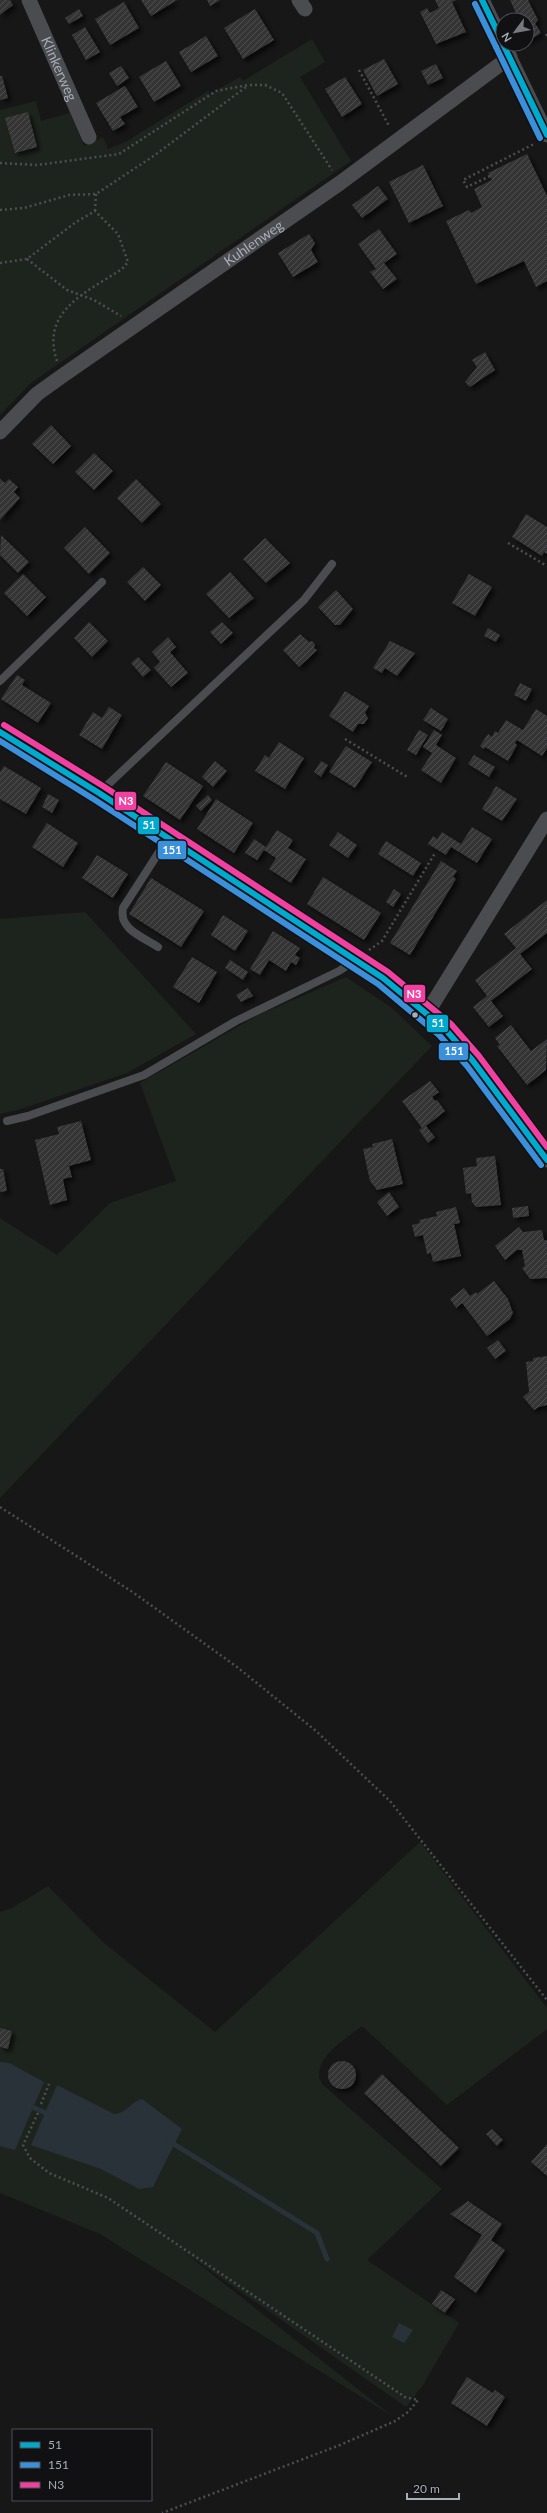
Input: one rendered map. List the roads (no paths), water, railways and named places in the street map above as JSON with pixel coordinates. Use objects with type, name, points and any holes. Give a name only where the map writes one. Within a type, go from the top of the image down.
[{"type":"street","name":"Klinkerweg","points":[[29,0],[89,137]]},
{"type":"street","points":[[482,0],[495,27]]},
{"type":"street","name":"Kuhlenweg","points":[[0,432],[37,394],[340,182],[396,141],[500,52]]},
{"type":"street","points":[[507,52],[543,115],[544,138]]},
{"type":"street","points":[[0,732],[99,793],[357,959],[427,1013],[445,1029],[474,1061],[547,1160]]},
{"type":"street","points":[[427,1013],[547,819]]},
{"type":"lane","points":[[99,793],[304,600],[332,564]]},
{"type":"lane","points":[[0,681],[102,582]]},
{"type":"lane","points":[[158,947],[124,925],[121,917],[123,908],[168,838]]},
{"type":"lane","points":[[7,1121],[28,1116],[144,1075],[236,1021],[339,971],[357,959]]},
{"type":"waterway","points":[[28,2105],[50,2115]]},
{"type":"waterway","points":[[169,2141],[317,2233],[327,2259]]}]
